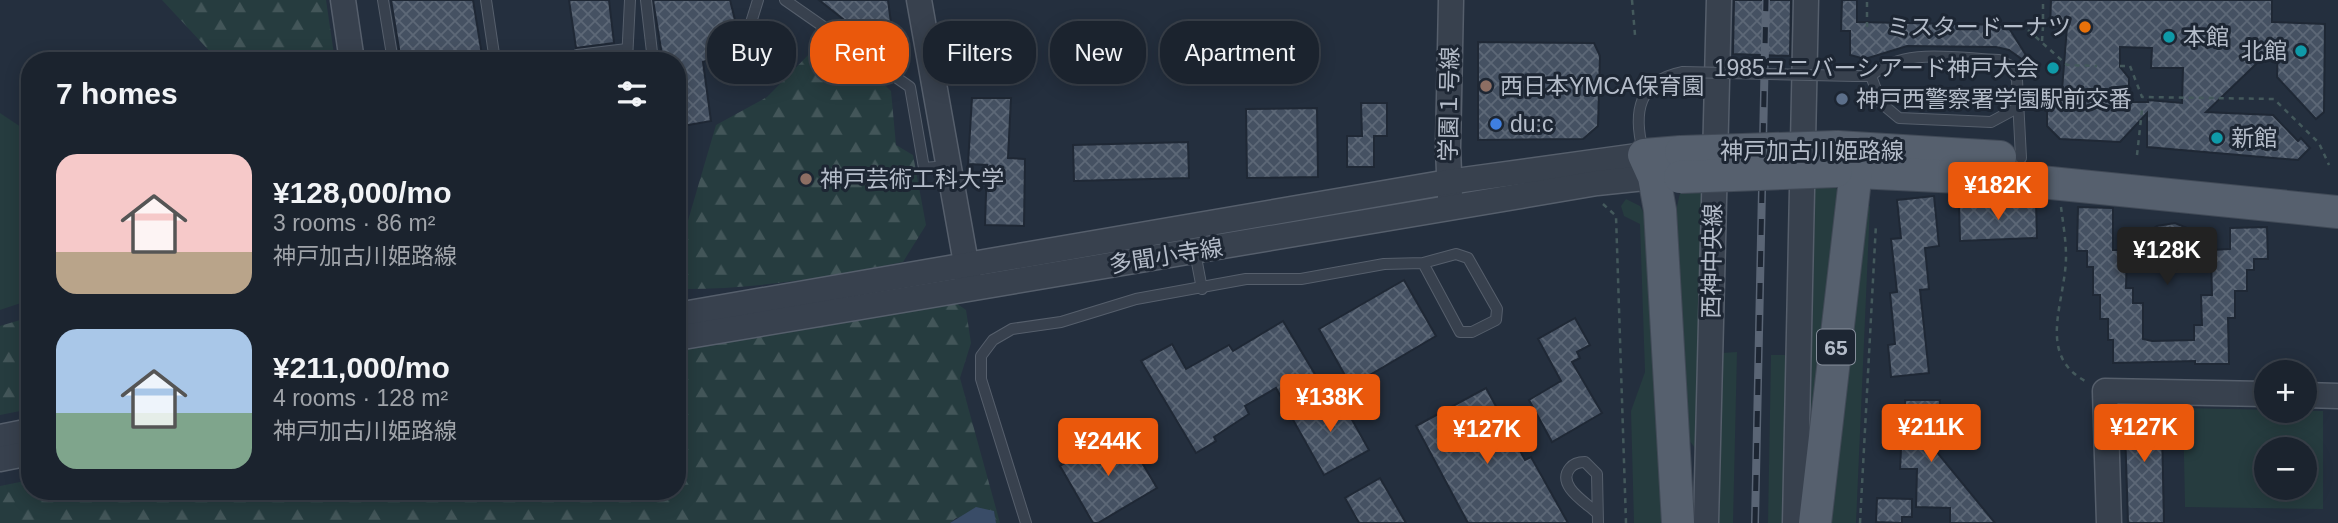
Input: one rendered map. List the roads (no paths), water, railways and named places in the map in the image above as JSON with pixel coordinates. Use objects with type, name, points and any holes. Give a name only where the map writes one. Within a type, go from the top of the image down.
[{"type":"main road","name":"神戸加古川姫路線","points":[[1665,165],[2021,159],[2333,178]]},
{"type":"main road","name":"神戸加古川姫路線","points":[[1843,163],[2338,212]]},
{"type":"main road","name":"神戸加古川姫路線","points":[[1815,523],[1843,163]]},
{"type":"main road","points":[[1665,165],[1660,210],[1671,359],[1678,523]]},
{"type":"street","points":[[343,0],[351,52]]},
{"type":"street","points":[[919,0],[968,276]]},
{"type":"street","name":"学園１号線","points":[[1451,0],[1448,182],[1452,208]]},
{"type":"street","name":"西神中央線","points":[[1706,523],[1719,0]]},
{"type":"street","points":[[1795,523],[1806,0]]},
{"type":"street","name":"多聞小寺線","points":[[686,336],[968,276],[1448,182],[1665,165]]},
{"type":"street","name":"多聞小寺線","points":[[686,315],[968,276],[1195,252],[1597,183],[1665,165]]},
{"type":"street","points":[[2109,523],[2105,391],[2254,394]]},
{"type":"street","points":[[2317,395],[2338,396]]},
{"type":"street","points":[[0,437],[21,433]]},
{"type":"street","points":[[0,459],[21,455]]},
{"type":"lane","points":[[383,0],[392,52]]},
{"type":"lane","points":[[486,0],[494,52]]},
{"type":"lane","points":[[627,52],[630,0]]},
{"type":"lane","points":[[646,0],[652,52]]},
{"type":"lane","points":[[751,21],[758,0]]},
{"type":"lane","points":[[785,0],[910,87],[923,167],[947,166]]},
{"type":"lane","points":[[602,52],[627,49]]},
{"type":"lane","points":[[1665,165],[1637,127],[1641,102],[1660,79],[1683,72],[1871,76],[1882,65],[1911,57],[1999,60],[2011,66],[2017,80],[2021,159]]},
{"type":"lane","points":[[1871,76],[1881,103],[1899,118],[1991,122],[2017,108]]},
{"type":"lane","points":[[1195,252],[1202,289]]},
{"type":"lane","points":[[1026,523],[981,379],[981,356],[993,340],[1012,329],[1061,321],[1136,299],[1246,279],[1301,279],[1384,264],[1423,263],[1456,254],[1468,258],[1497,309],[1496,320],[1472,332],[1460,332],[1423,263]]},
{"type":"lane","points":[[1578,461],[1585,462],[1598,474],[1600,485],[1597,518],[1568,488],[1566,476],[1570,467],[1578,461]]},
{"type":"water","points":[[976,507],[994,511],[996,523],[950,523]]},
{"type":"railway","points":[[1755,523],[1766,0]]},
{"type":"place","name":"ミスタードーナツ","points":[[2085,27]]},
{"type":"place","name":"本館","points":[[2169,37]]},
{"type":"place","name":"北館","points":[[2301,51]]},
{"type":"place","name":"1985ユニバーシアード神戸大会","points":[[2053,68]]},
{"type":"place","name":"西日本YMCA保育園","points":[[1486,86]]},
{"type":"place","name":"神戸西警察署学園駅前交番","points":[[1842,99]]},
{"type":"place","name":"du:c","points":[[1496,124]]},
{"type":"place","name":"新館","points":[[2217,138]]},
{"type":"place","name":"神戸芸術工科大学","points":[[806,179]]}]
